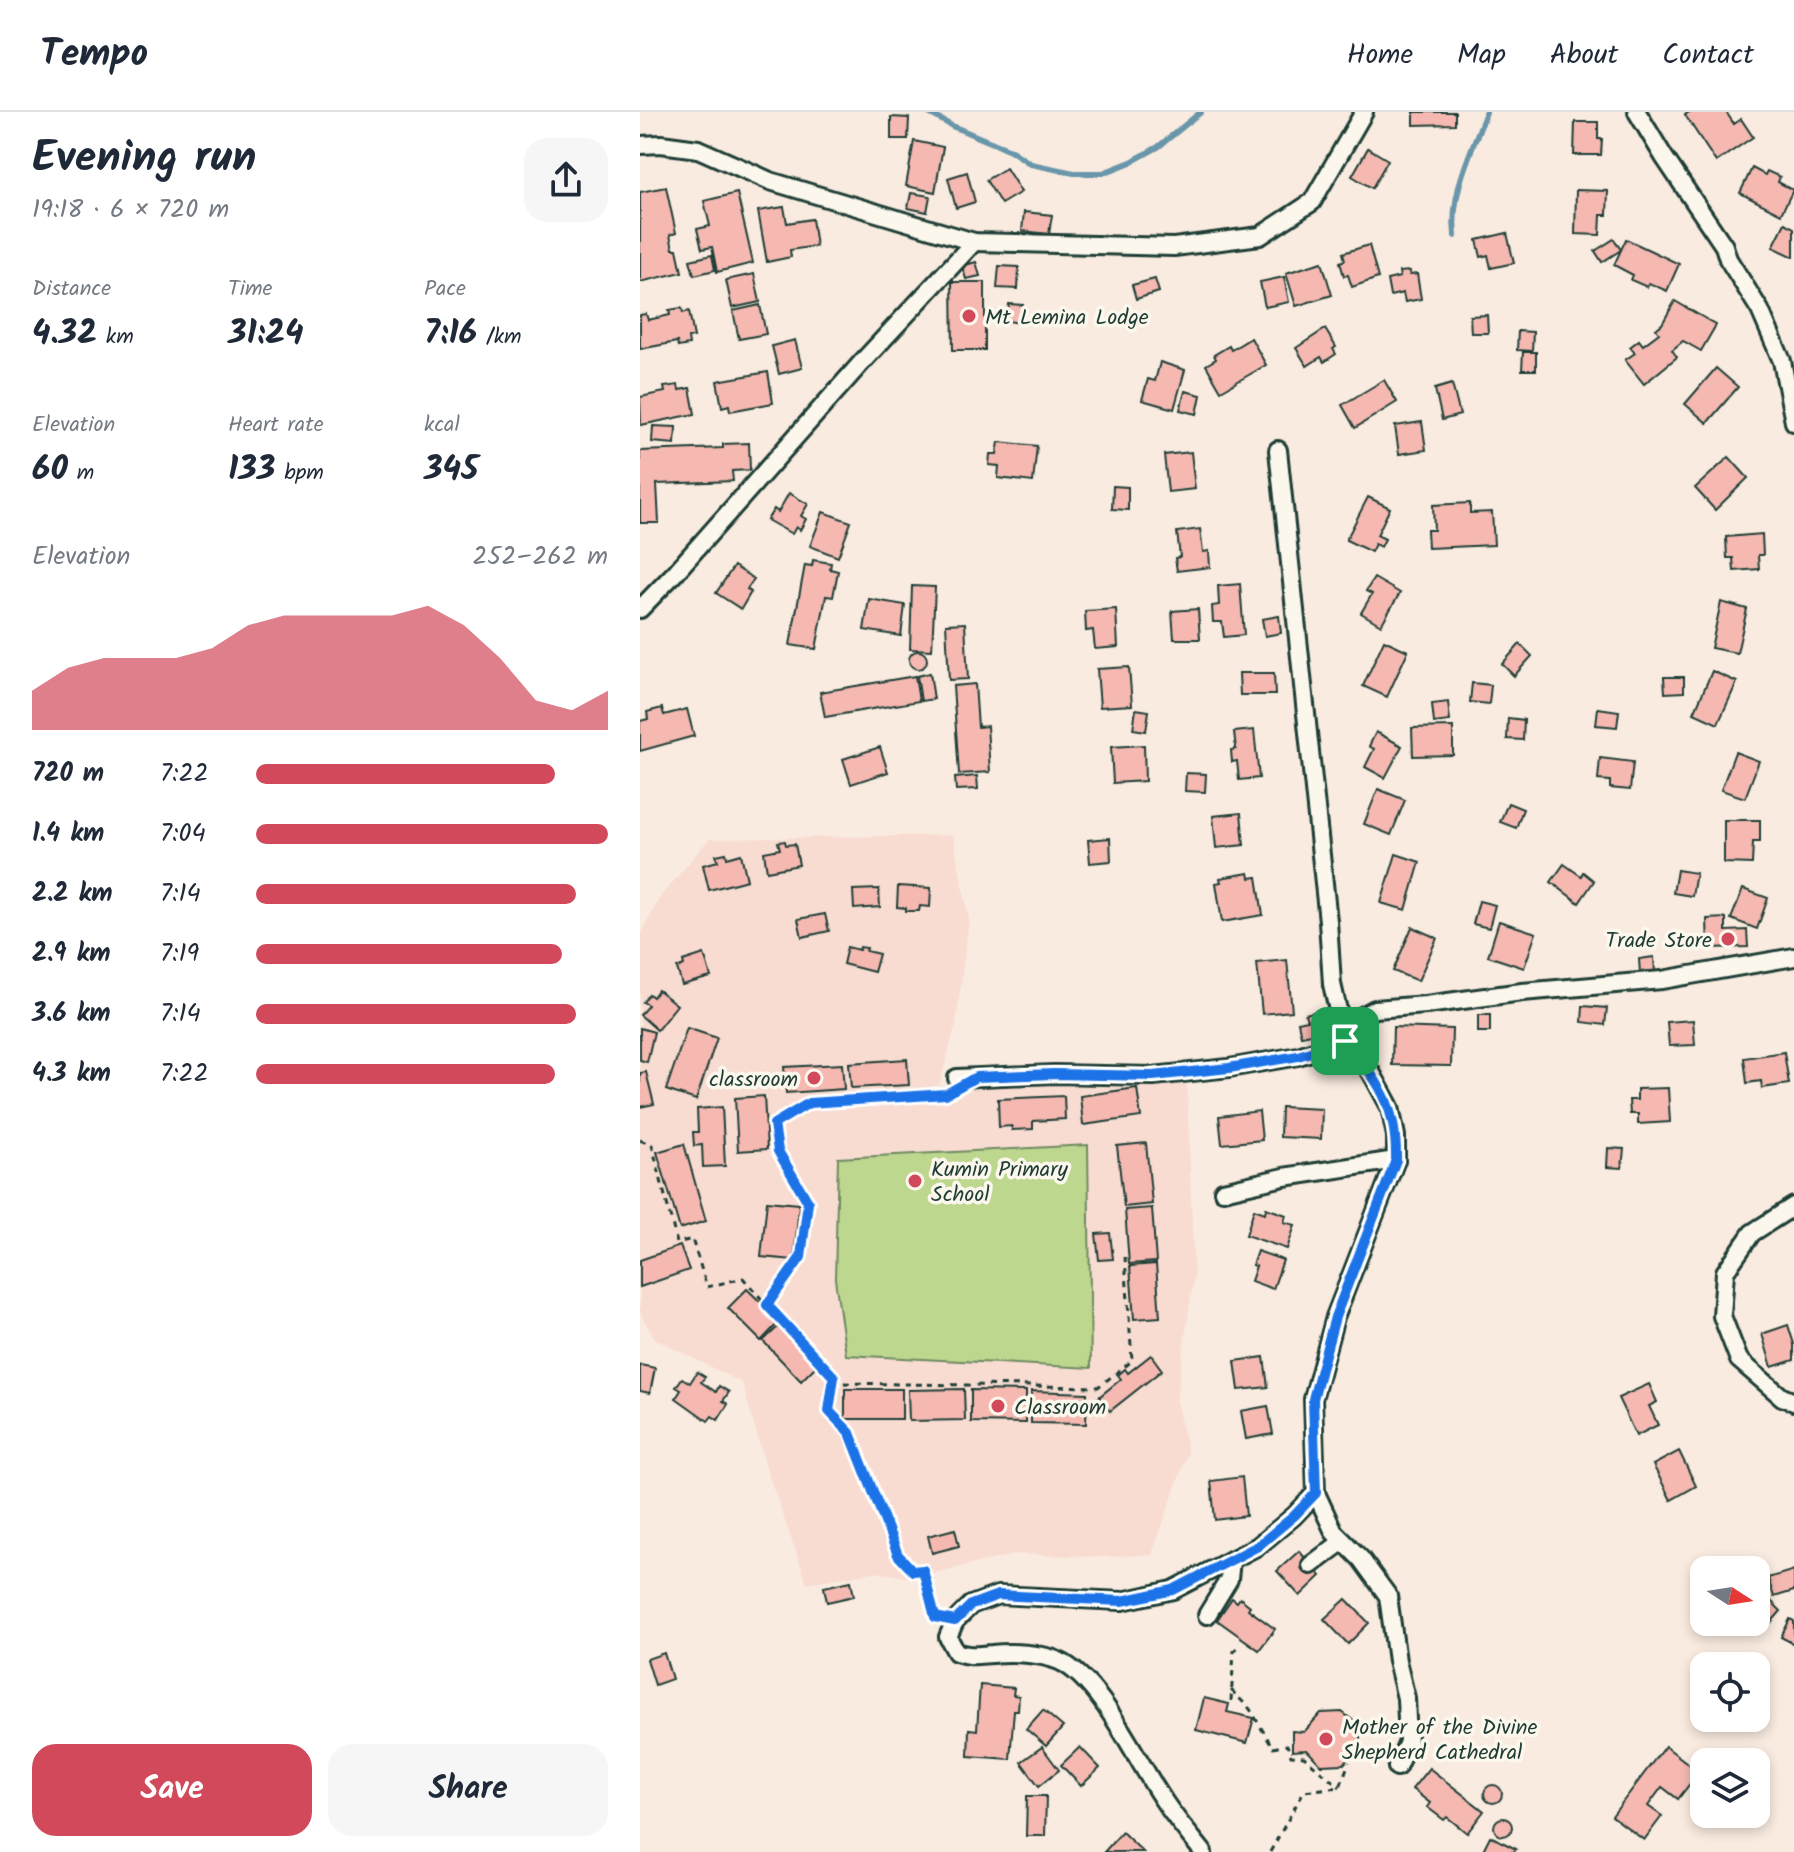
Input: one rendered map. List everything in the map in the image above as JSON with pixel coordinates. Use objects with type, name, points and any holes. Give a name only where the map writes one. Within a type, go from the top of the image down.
[{"type":"street","points":[[640,145],[661,144],[698,149],[770,181],[974,242],[1174,247],[1260,236],[1312,202],[1364,112]]},
{"type":"street","points":[[1637,112],[1724,246],[1728,259],[1760,310],[1782,361],[1794,422]]},
{"type":"street","points":[[640,609],[974,242]]},
{"type":"street","points":[[1278,450],[1332,984],[1345,1041],[1371,1072],[1390,1107],[1396,1136],[1396,1160],[1335,1317],[1313,1399],[1316,1493],[1334,1532],[1361,1559],[1388,1596],[1397,1661],[1406,1698],[1408,1742],[1397,1767]]},
{"type":"street","points":[[957,1078],[1054,1074],[1153,1076],[1229,1068],[1298,1056],[1345,1041],[1355,1020],[1375,1009],[1662,980],[1794,957]]},
{"type":"street","points":[[1223,1191],[1284,1177],[1396,1160]]},
{"type":"street","points":[[1794,1206],[1752,1233],[1725,1272],[1722,1316],[1739,1360],[1782,1397],[1794,1402]]},
{"type":"street","points":[[1203,1852],[1162,1798],[1096,1695],[1074,1670],[1059,1661],[1034,1656],[994,1654],[972,1657],[956,1652],[948,1637],[955,1621],[971,1605],[998,1595],[1122,1601],[1173,1590],[1258,1546],[1316,1493]]},
{"type":"street","points":[[1311,1565],[1343,1541]]},
{"type":"street","points":[[1207,1615],[1229,1579],[1231,1560]]},
{"type":"path","points":[[767,1305],[801,1257],[808,1202],[778,1151],[774,1124],[809,1103],[946,1094],[976,1077]]},
{"type":"path","points":[[640,1140],[652,1145],[677,1243],[692,1239],[707,1287],[743,1278],[839,1383],[1098,1387],[1132,1361],[1125,1257]]},
{"type":"path","points":[[834,1377],[829,1411],[850,1433],[898,1555],[913,1571],[923,1570],[935,1617],[955,1621]]},
{"type":"path","points":[[1231,1701],[1234,1651],[1240,1644]]},
{"type":"path","points":[[1231,1690],[1250,1709],[1273,1748],[1287,1745],[1291,1756],[1304,1757],[1340,1787]]},
{"type":"path","points":[[1340,1787],[1349,1762]]},
{"type":"path","points":[[1270,1852],[1304,1791],[1340,1787]]},
{"type":"shaded area","name":"Kumin Primary School","points":[[953,835],[969,919],[956,1024],[939,1086],[1187,1084],[1194,1276],[1176,1401],[1188,1452],[1152,1555],[1018,1554],[911,1578],[875,1572],[807,1583],[768,1474],[742,1383],[655,1339],[640,1313],[640,937],[660,897],[709,839]]},
{"type":"green space","points":[[1088,1145],[1091,1368],[846,1355],[835,1279],[838,1158]]},
{"type":"building","points":[[1414,112],[1455,112],[1455,124],[1414,125]]},
{"type":"building","points":[[1689,112],[1726,112],[1734,124],[1741,119],[1753,137],[1716,162],[1685,115]]},
{"type":"building","points":[[891,117],[909,118],[908,139],[891,139]]},
{"type":"building","points":[[1575,122],[1598,122],[1598,139],[1602,139],[1601,155],[1574,155]]},
{"type":"building","points":[[914,141],[943,147],[935,192],[906,186]]},
{"type":"building","points":[[1368,148],[1388,160],[1372,188],[1352,176]]},
{"type":"building","points":[[1006,168],[1021,192],[1001,204],[986,180]]},
{"type":"building","points":[[1752,168],[1765,175],[1767,171],[1780,177],[1778,182],[1793,190],[1781,214],[1740,193]]},
{"type":"building","points":[[967,172],[975,202],[956,208],[948,178]]},
{"type":"building","points":[[666,187],[676,233],[670,235],[682,272],[640,282],[640,192]]},
{"type":"building","points":[[1576,190],[1608,191],[1607,215],[1601,215],[1600,235],[1575,234]]},
{"type":"building","points":[[737,193],[753,263],[717,272],[712,247],[702,249],[697,229],[710,226],[704,201]]},
{"type":"building","points":[[911,193],[930,196],[927,212],[908,208]]},
{"type":"building","points":[[784,207],[787,223],[812,219],[816,246],[790,250],[791,257],[767,262],[758,211]]},
{"type":"building","points":[[1024,212],[1052,215],[1049,234],[1022,231]]},
{"type":"building","points":[[1785,223],[1794,228],[1794,257],[1773,247]]},
{"type":"building","points":[[1507,233],[1514,263],[1491,268],[1488,255],[1481,257],[1477,240]]},
{"type":"building","points":[[1614,239],[1621,250],[1602,262],[1595,251]]},
{"type":"building","points":[[1626,239],[1679,264],[1667,291],[1631,280],[1633,275],[1614,265]]},
{"type":"building","points":[[1369,245],[1378,278],[1352,287],[1348,275],[1344,276],[1340,262],[1345,260],[1343,253]]},
{"type":"building","points":[[712,255],[715,270],[694,275],[690,260]]},
{"type":"building","points":[[976,262],[980,276],[966,279],[962,266]]},
{"type":"building","points":[[1322,262],[1332,295],[1296,306],[1286,273]]},
{"type":"building","points":[[999,266],[1019,267],[1018,289],[997,288]]},
{"type":"building","points":[[1410,271],[1410,275],[1417,274],[1421,299],[1405,302],[1403,293],[1390,296],[1387,280],[1400,277],[1399,272]]},
{"type":"building","points":[[754,274],[760,302],[732,308],[726,280]]},
{"type":"building","points":[[1284,277],[1289,302],[1265,307],[1260,282]]},
{"type":"building","points":[[1155,279],[1159,292],[1136,299],[1132,285]]},
{"type":"building","name":"Mt Lemina Lodge","points":[[952,282],[985,282],[985,350],[953,350]]},
{"type":"building","points":[[1675,301],[1716,325],[1701,351],[1683,341],[1672,350],[1677,357],[1644,384],[1625,360],[1635,353],[1630,347],[1639,340],[1643,345],[1659,333],[1656,329]]},
{"type":"building","points":[[1009,304],[1023,305],[1021,323],[1007,321]]},
{"type":"building","points":[[760,305],[766,334],[739,339],[733,311]]},
{"type":"building","points":[[682,308],[683,313],[689,311],[694,337],[688,338],[689,345],[678,347],[677,342],[640,349],[640,315],[646,314],[648,320],[670,315],[669,310]]},
{"type":"building","points":[[1487,315],[1488,333],[1471,333],[1470,316]]},
{"type":"building","points":[[1325,329],[1336,347],[1333,349],[1336,354],[1324,362],[1321,357],[1307,366],[1296,348]]},
{"type":"building","points":[[1518,331],[1533,332],[1532,351],[1517,350]]},
{"type":"building","points":[[1251,338],[1266,365],[1221,391],[1206,365],[1216,359],[1214,355],[1229,346],[1231,350]]},
{"type":"building","points":[[795,340],[802,368],[779,374],[772,346]]},
{"type":"building","points":[[1523,352],[1536,352],[1536,370],[1522,370]]},
{"type":"building","points":[[1160,362],[1185,370],[1174,409],[1142,400],[1148,379],[1155,381]]},
{"type":"building","points":[[1716,368],[1738,387],[1707,423],[1685,404]]},
{"type":"building","points":[[768,372],[773,403],[730,411],[729,405],[722,407],[717,381]]},
{"type":"building","points":[[1384,380],[1397,402],[1355,428],[1342,405]]},
{"type":"building","points":[[1452,384],[1460,415],[1442,420],[1435,389]]},
{"type":"building","points":[[678,385],[679,390],[690,388],[695,414],[641,425],[640,397],[665,392],[664,387]]},
{"type":"building","points":[[1185,391],[1201,395],[1197,414],[1180,410]]},
{"type":"building","points":[[1422,422],[1426,450],[1399,454],[1395,426]]},
{"type":"building","points":[[653,426],[676,427],[675,444],[652,442]]},
{"type":"building","points":[[999,442],[1037,446],[1033,482],[998,478],[999,466],[989,465],[990,454],[997,454]]},
{"type":"building","points":[[749,443],[750,470],[732,471],[733,481],[657,484],[659,523],[640,523],[640,451],[723,448],[723,444]]},
{"type":"building","points":[[1191,452],[1195,489],[1168,492],[1164,455]]},
{"type":"building","points":[[1729,457],[1748,478],[1715,510],[1695,488]]},
{"type":"building","points":[[1113,486],[1128,487],[1128,510],[1112,509]]},
{"type":"building","points":[[789,493],[808,504],[801,516],[806,519],[800,530],[796,527],[792,534],[767,520],[774,509],[778,512]]},
{"type":"building","points":[[1368,497],[1390,508],[1377,535],[1385,539],[1381,547],[1375,544],[1371,552],[1346,540]]},
{"type":"building","points":[[1470,503],[1470,513],[1492,512],[1494,545],[1428,548],[1427,530],[1434,530],[1433,505]]},
{"type":"building","points":[[823,512],[851,522],[838,557],[810,546]]},
{"type":"building","points":[[1200,529],[1203,552],[1209,551],[1210,567],[1177,571],[1175,558],[1180,557],[1177,532]]},
{"type":"building","points":[[1762,534],[1763,555],[1758,555],[1759,569],[1734,571],[1733,558],[1727,558],[1726,537]]},
{"type":"building","points":[[813,560],[831,563],[830,569],[838,571],[833,597],[826,596],[816,649],[790,645],[805,565],[812,566]]},
{"type":"building","points":[[734,566],[754,579],[747,589],[751,592],[741,609],[716,593]]},
{"type":"building","points":[[1374,578],[1400,593],[1381,625],[1361,613],[1372,594],[1366,591]]},
{"type":"building","points":[[1240,584],[1244,635],[1224,637],[1222,622],[1213,622],[1212,606],[1219,605],[1218,586]]},
{"type":"building","points":[[912,586],[935,587],[932,650],[910,649]]},
{"type":"building","points":[[869,599],[905,605],[901,636],[864,630]]},
{"type":"building","points":[[1721,602],[1747,609],[1737,653],[1711,648]]},
{"type":"building","points":[[1116,609],[1118,647],[1095,649],[1093,630],[1086,631],[1085,611]]},
{"type":"building","points":[[1198,609],[1200,639],[1174,639],[1172,611]]},
{"type":"building","points":[[1279,616],[1281,633],[1265,636],[1262,619]]},
{"type":"building","points":[[965,623],[968,679],[949,680],[946,624]]},
{"type":"building","points":[[1384,640],[1408,651],[1387,697],[1363,686]]},
{"type":"building","points":[[1520,644],[1532,656],[1514,676],[1502,664]]},
{"type":"building","points":[[918,651],[927,660],[918,669],[909,660]]},
{"type":"building","points":[[1129,667],[1132,705],[1100,707],[1097,669]]},
{"type":"building","points":[[1712,671],[1737,682],[1718,724],[1694,713]]},
{"type":"building","points":[[930,673],[934,699],[921,701],[917,676]]},
{"type":"building","points":[[1239,673],[1274,673],[1275,695],[1240,695]]},
{"type":"building","points":[[915,676],[919,701],[825,717],[820,692]]},
{"type":"building","points":[[1664,677],[1684,677],[1684,692],[1665,693]]},
{"type":"building","points":[[1472,683],[1491,685],[1489,704],[1470,702]]},
{"type":"building","points":[[975,684],[978,727],[987,726],[990,772],[959,774],[953,686]]},
{"type":"building","points":[[1448,702],[1450,721],[1434,723],[1432,704]]},
{"type":"building","points":[[662,708],[664,715],[687,709],[694,736],[640,751],[640,721],[648,719],[647,712]]},
{"type":"building","points":[[1598,708],[1619,711],[1617,727],[1596,725]]},
{"type":"building","points":[[1136,709],[1149,711],[1146,731],[1133,729]]},
{"type":"building","points":[[1508,718],[1524,720],[1523,740],[1507,739]]},
{"type":"building","points":[[1453,727],[1453,755],[1413,756],[1412,728]]},
{"type":"building","points":[[1254,730],[1259,778],[1239,780],[1237,761],[1232,762],[1231,750],[1236,749],[1234,732]]},
{"type":"building","points":[[1376,732],[1402,746],[1385,778],[1365,767],[1374,749],[1369,746]]},
{"type":"building","points":[[1144,745],[1145,781],[1113,783],[1111,747]]},
{"type":"building","points":[[880,747],[888,772],[851,784],[843,759]]},
{"type":"building","points":[[1735,752],[1759,761],[1745,798],[1721,790]]},
{"type":"building","points":[[1600,758],[1633,762],[1630,790],[1610,788],[1610,781],[1598,780]]},
{"type":"building","points":[[1186,773],[1206,774],[1205,792],[1185,791]]},
{"type":"building","points":[[977,776],[978,789],[956,790],[955,778]]},
{"type":"building","points":[[1378,789],[1405,800],[1391,835],[1364,824]]},
{"type":"building","points":[[1508,803],[1523,809],[1516,828],[1500,822]]},
{"type":"building","points":[[1241,813],[1244,845],[1216,848],[1213,816]]},
{"type":"building","points":[[1724,820],[1760,820],[1760,842],[1753,842],[1752,864],[1724,863]]},
{"type":"building","points":[[1110,838],[1111,861],[1090,863],[1088,840]]},
{"type":"building","points":[[785,841],[786,845],[795,844],[799,865],[767,871],[764,852],[780,849],[778,842]]},
{"type":"building","points":[[726,853],[727,858],[741,854],[747,880],[709,890],[703,865],[718,861],[716,855]]},
{"type":"building","points":[[1396,854],[1420,862],[1406,910],[1381,903]]},
{"type":"building","points":[[1564,864],[1581,876],[1583,872],[1594,881],[1579,903],[1551,882]]},
{"type":"building","points":[[1677,870],[1696,873],[1692,896],[1673,893]]},
{"type":"building","points":[[1249,873],[1250,878],[1257,877],[1263,915],[1222,922],[1216,883],[1221,882],[1220,878]]},
{"type":"building","points":[[898,886],[931,888],[930,907],[920,906],[919,911],[906,911],[906,908],[897,907]]},
{"type":"building","points":[[879,889],[880,907],[854,909],[853,890]]},
{"type":"building","points":[[1743,889],[1768,898],[1757,929],[1731,919]]},
{"type":"building","points":[[1479,901],[1495,905],[1489,928],[1473,924]]},
{"type":"building","points":[[825,914],[829,931],[802,937],[798,919]]},
{"type":"building","name":"Trade Store","points":[[1726,918],[1726,931],[1747,930],[1748,947],[1708,948],[1707,919]]},
{"type":"building","points":[[1499,921],[1536,933],[1524,968],[1488,956]]},
{"type":"building","points":[[1412,927],[1437,938],[1418,981],[1393,971]]},
{"type":"building","points":[[847,947],[867,948],[866,951],[879,954],[874,972],[843,964]]},
{"type":"building","points":[[704,954],[711,977],[682,985],[677,968],[684,965],[683,961]]},
{"type":"building","points":[[1654,957],[1655,972],[1640,973],[1639,959]]},
{"type":"building","points":[[1287,960],[1292,1011],[1262,1014],[1257,963]]},
{"type":"building","points":[[658,990],[677,1005],[657,1030],[640,1015],[648,1005],[643,1002],[649,994],[653,997]]},
{"type":"building","points":[[1583,1006],[1607,1008],[1605,1025],[1582,1022]]},
{"type":"building","points":[[1322,1010],[1326,1031],[1301,1036],[1298,1022],[1307,1020],[1305,1014]]},
{"type":"building","points":[[1478,1015],[1490,1015],[1490,1032],[1478,1032]]},
{"type":"building","points":[[1693,1020],[1695,1045],[1669,1046],[1667,1022]]},
{"type":"building","points":[[1393,1027],[1452,1029],[1451,1066],[1392,1065]]},
{"type":"building","points":[[640,1028],[654,1032],[647,1062],[640,1060]]},
{"type":"building","points":[[687,1028],[717,1038],[696,1100],[666,1090]]},
{"type":"building","points":[[1784,1052],[1789,1084],[1762,1088],[1761,1081],[1747,1083],[1744,1058]]},
{"type":"building","name":"Classroom","points":[[907,1059],[909,1085],[851,1088],[849,1063]]},
{"type":"building","name":"classroom","points":[[842,1064],[844,1089],[786,1093],[784,1067]]},
{"type":"building","points":[[646,1072],[654,1104],[640,1107],[640,1073]]},
{"type":"building","points":[[1137,1088],[1141,1117],[1083,1125],[1080,1096]]},
{"type":"building","points":[[1668,1088],[1670,1122],[1638,1124],[1638,1114],[1630,1114],[1629,1100],[1637,1100],[1637,1089]]},
{"type":"building","points":[[764,1096],[767,1149],[738,1151],[735,1098]]},
{"type":"building","points":[[1064,1096],[1065,1119],[1033,1121],[1033,1129],[999,1127],[998,1099]]},
{"type":"building","points":[[722,1107],[725,1166],[703,1167],[702,1145],[694,1146],[693,1132],[698,1132],[697,1109]]},
{"type":"building","points":[[1281,1107],[1322,1109],[1321,1139],[1280,1137]]},
{"type":"building","points":[[1259,1111],[1262,1140],[1222,1144],[1219,1116]]},
{"type":"building","points":[[1146,1143],[1152,1204],[1124,1207],[1117,1146]]},
{"type":"building","points":[[684,1144],[706,1221],[680,1229],[657,1152]]},
{"type":"building","points":[[1608,1148],[1624,1149],[1622,1168],[1607,1167]]},
{"type":"building","points":[[767,1201],[799,1204],[794,1260],[761,1257]]},
{"type":"building","points":[[1152,1208],[1156,1262],[1129,1264],[1125,1210]]},
{"type":"building","points":[[1266,1208],[1286,1215],[1284,1222],[1295,1225],[1287,1249],[1246,1235],[1254,1209],[1265,1213]]},
{"type":"building","points":[[1110,1233],[1113,1259],[1099,1260],[1096,1234]]},
{"type":"building","points":[[680,1246],[689,1270],[640,1287],[640,1260]]},
{"type":"building","points":[[1257,1251],[1283,1260],[1273,1289],[1251,1281]]},
{"type":"building","points":[[1156,1264],[1160,1317],[1134,1319],[1130,1266]]},
{"type":"building","points":[[747,1289],[780,1321],[761,1341],[728,1308]]},
{"type":"building","points":[[781,1324],[819,1363],[801,1381],[763,1341]]},
{"type":"building","points":[[1788,1325],[1794,1344],[1794,1360],[1772,1367],[1762,1334]]},
{"type":"building","points":[[1151,1355],[1162,1370],[1110,1411],[1099,1397],[1121,1379],[1118,1375],[1125,1369],[1128,1373]]},
{"type":"building","points":[[1264,1357],[1268,1387],[1239,1390],[1235,1361]]},
{"type":"building","points":[[640,1365],[655,1368],[650,1393],[640,1391]]},
{"type":"building","points":[[697,1372],[705,1377],[701,1382],[716,1392],[719,1386],[729,1392],[723,1401],[728,1404],[718,1420],[712,1416],[708,1421],[676,1398],[681,1390],[676,1387],[682,1378],[690,1383]]},
{"type":"building","points":[[1649,1384],[1657,1402],[1649,1406],[1658,1425],[1636,1436],[1618,1398]]},
{"type":"building","points":[[845,1389],[902,1389],[902,1419],[845,1419]]},
{"type":"building","points":[[964,1389],[965,1420],[909,1421],[908,1390]]},
{"type":"building","name":"Classroom","points":[[971,1390],[1026,1391],[1026,1423],[971,1422]]},
{"type":"building","points":[[1031,1391],[1087,1393],[1086,1424],[1031,1423]]},
{"type":"building","points":[[1268,1406],[1273,1434],[1246,1439],[1241,1411]]},
{"type":"building","points":[[1679,1451],[1696,1486],[1671,1500],[1653,1465]]},
{"type":"building","points":[[1242,1477],[1246,1516],[1215,1520],[1211,1481]]},
{"type":"building","points":[[955,1529],[959,1546],[932,1553],[928,1536]]},
{"type":"building","points":[[1299,1551],[1321,1576],[1300,1596],[1277,1571]]},
{"type":"building","points":[[1794,1570],[1794,1591],[1774,1597],[1770,1577]]},
{"type":"building","points":[[851,1581],[854,1596],[827,1602],[824,1587]]},
{"type":"building","points":[[1232,1598],[1237,1602],[1240,1598],[1250,1606],[1248,1609],[1275,1629],[1259,1650],[1217,1620]]},
{"type":"building","points":[[1346,1599],[1369,1623],[1348,1644],[1324,1619]]},
{"type":"building","points":[[1770,1600],[1781,1611],[1770,1624]]},
{"type":"building","points":[[1790,1619],[1794,1621],[1794,1644],[1781,1637]]},
{"type":"building","points":[[664,1653],[672,1679],[655,1685],[647,1659]]},
{"type":"building","points":[[980,1685],[1014,1688],[1013,1695],[1019,1696],[1018,1710],[1014,1710],[1010,1759],[968,1756],[969,1729],[977,1730]]},
{"type":"building","points":[[1204,1698],[1229,1704],[1227,1712],[1254,1718],[1247,1743],[1196,1730]]},
{"type":"building","points":[[1043,1710],[1063,1727],[1046,1746],[1026,1729]]},
{"type":"building","name":"Mother of the Divine Shepherd Cathedral","points":[[1342,1712],[1360,1726],[1360,1745],[1344,1764],[1321,1765],[1307,1750],[1292,1751],[1292,1731],[1304,1732],[1321,1713]]},
{"type":"building","points":[[1665,1746],[1690,1765],[1690,1784],[1678,1799],[1662,1787],[1648,1806],[1662,1816],[1644,1840],[1612,1816]]},
{"type":"building","points":[[1042,1747],[1059,1770],[1039,1786],[1021,1762]]},
{"type":"building","points":[[1080,1747],[1100,1768],[1081,1786],[1061,1765]]},
{"type":"building","points":[[1429,1768],[1484,1811],[1467,1833],[1447,1817],[1444,1820],[1427,1807],[1430,1803],[1412,1789]]},
{"type":"building","points":[[1493,1785],[1502,1794],[1493,1803],[1484,1794]]},
{"type":"building","points":[[1027,1796],[1046,1796],[1045,1836],[1026,1836]]},
{"type":"building","points":[[1503,1818],[1512,1827],[1503,1836],[1494,1827]]},
{"type":"building","points":[[1122,1832],[1143,1852],[1104,1852]]},
{"type":"building","points":[[1490,1836],[1516,1849],[1514,1852],[1482,1852]]},
{"type":"waterway","points":[[927,112],[1010,150],[1031,164],[1074,173],[1103,173],[1131,162],[1158,147],[1201,112]]},
{"type":"waterway","points":[[1455,236],[1459,188],[1486,112]]},
{"type":"place","name":"Mt Lemina Lodge","points":[[969,316]]},
{"type":"place","name":"Trade Store","points":[[1728,939]]},
{"type":"place","name":"classroom","points":[[814,1078]]},
{"type":"place","name":"Kumin Primary School","points":[[915,1181]]},
{"type":"place","name":"Classroom","points":[[998,1406]]},
{"type":"place","name":"Mother of the Divine Shepherd Cathedral","points":[[1326,1739]]},
{"type":"route","points":[[1345,1041],[1371,1072],[1390,1107],[1396,1136],[1396,1160],[1335,1317],[1313,1399],[1316,1493],[1258,1546],[1173,1590],[1122,1601],[998,1595],[971,1605],[955,1621],[935,1617],[923,1570],[913,1571],[898,1555],[850,1433],[829,1411],[834,1377],[767,1305],[801,1257],[808,1202],[778,1151],[774,1124],[809,1103],[946,1094],[976,1077],[1054,1074],[1153,1076],[1229,1068],[1298,1056],[1345,1041]]}]
